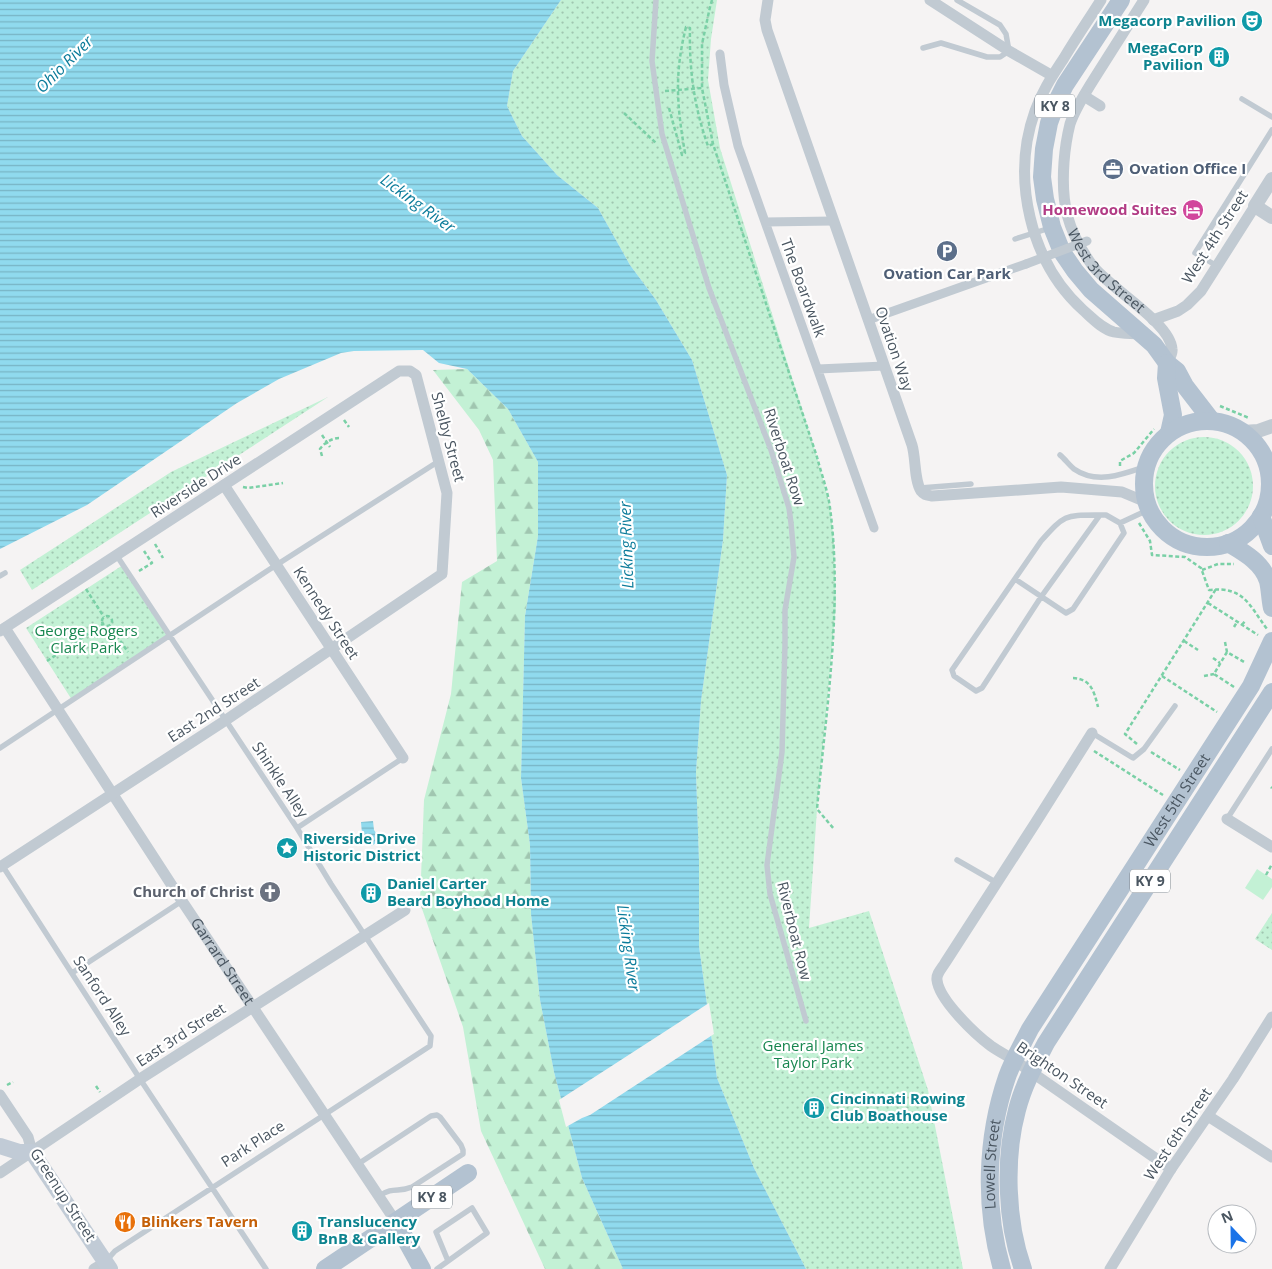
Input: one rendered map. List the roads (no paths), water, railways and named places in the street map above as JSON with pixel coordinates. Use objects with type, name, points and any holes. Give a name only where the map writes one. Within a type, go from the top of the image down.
[{"type":"main road","name":"West 3rd Street","points":[[1121,0],[1065,85],[1049,123],[1044,149],[1042,177],[1045,200],[1052,227],[1062,252],[1091,290],[1148,327],[1154,344],[1167,363]]},
{"type":"main road","name":"KY 8","points":[[1167,363],[1177,371],[1185,386],[1213,413]]},
{"type":"main road","points":[[1163,427],[1189,424],[1213,413],[1231,426],[1247,425],[1270,468],[1269,493],[1261,516],[1248,531],[1228,543],[1210,546],[1188,544],[1172,536],[1161,526],[1148,505],[1144,488],[1147,466],[1152,453],[1160,442],[1163,427],[1172,415],[1166,378],[1167,363]]},
{"type":"main road","points":[[1261,516],[1272,546]]},
{"type":"main road","points":[[1228,543],[1253,559],[1262,570],[1268,580],[1272,608]]},
{"type":"main road","name":"West 5th Street","points":[[1014,1060],[1039,1016],[1251,686],[1265,638]]},
{"type":"main road","name":"West 5th Street","points":[[1031,1072],[1046,1043],[1272,692]]},
{"type":"main road","name":"Lowell Street","points":[[1002,1269],[990,1208],[990,1163],[1002,1094],[1014,1060]]},
{"type":"main road","name":"Lowell Street","points":[[1023,1269],[1014,1239],[1011,1214],[1010,1157],[1017,1109],[1031,1072]]},
{"type":"main road","points":[[0,1146],[19,1152],[32,1152]]},
{"type":"main road","name":"Greenup Street","points":[[32,1152],[103,1267]]},
{"type":"main road","name":"KY 8","points":[[325,1269],[468,1173]]},
{"type":"main road","name":"Garrard Street","points":[[396,1222],[422,1269]]},
{"type":"street","name":"Ovation Way","points":[[768,0],[765,20],[767,30],[914,454],[920,488]]},
{"type":"street","points":[[930,0],[1051,75]]},
{"type":"street","name":"West 3rd Street","points":[[1101,0],[1051,75],[1035,111],[1025,160],[1026,199],[1034,232],[1054,276],[1080,307],[1098,323],[1114,332],[1148,327]]},
{"type":"street","name":"West 3rd Street","points":[[1144,0],[1084,96],[1070,124],[1065,155],[1063,198],[1066,216],[1074,234],[1094,266],[1148,327]]},
{"type":"street","name":"The Boardwalk","points":[[720,54],[724,85],[738,146],[874,528]]},
{"type":"street","points":[[1084,96],[1100,106]]},
{"type":"street","name":"West 4th Street","points":[[1148,327],[1187,305],[1201,290],[1272,179]]},
{"type":"street","points":[[1255,206],[1272,217]]},
{"type":"street","points":[[765,222],[833,221]]},
{"type":"street","points":[[868,320],[1087,241]]},
{"type":"street","points":[[818,369],[884,366]]},
{"type":"street","name":"Riverside Drive","points":[[2,630],[400,371],[410,371]]},
{"type":"street","name":"Shelby Street","points":[[410,371],[416,376],[447,493],[442,574]]},
{"type":"street","points":[[1247,425],[1258,431],[1272,426]]},
{"type":"street","name":"Kennedy Street","points":[[224,485],[403,758]]},
{"type":"street","points":[[920,488],[926,495],[932,496],[1061,487],[1122,492],[1148,505]]},
{"type":"street","name":"East 2nd Street","points":[[1,865],[226,720],[442,574]]},
{"type":"street","name":"Garrard Street","points":[[2,630],[114,793],[182,901],[396,1222]]},
{"type":"street","points":[[996,883],[1092,732]]},
{"type":"street","points":[[1228,819],[1272,847]]},
{"type":"street","name":"Brighton Street","points":[[996,883],[938,975],[937,980],[944,997],[967,1025],[991,1047],[1014,1060],[1171,1169]]},
{"type":"street","name":"East 3rd Street","points":[[0,1173],[140,1079],[406,910]]},
{"type":"street","name":"West 6th Street","points":[[1110,1269],[1171,1169],[1208,1116],[1272,1016]]},
{"type":"street","name":"Greenup Street","points":[[0,1095],[28,1137],[32,1152]]},
{"type":"street","points":[[1208,1116],[1272,1157]]},
{"type":"lane","name":"Riverboat Row","points":[[656,0],[652,61],[655,91],[667,154],[709,288],[768,442],[789,508],[794,557],[784,610],[782,752],[767,864],[770,894],[806,1021]]},
{"type":"lane","points":[[923,48],[941,43],[987,58],[1000,57],[1010,51],[1006,34],[1000,25],[957,0]]},
{"type":"lane","points":[[1242,99],[1272,117]]},
{"type":"lane","points":[[1217,266],[1195,253],[1272,130]]},
{"type":"lane","points":[[1015,239],[1052,227]]},
{"type":"lane","points":[[1060,455],[1075,470],[1103,478],[1147,466]]},
{"type":"lane","points":[[0,748],[132,659],[439,461]]},
{"type":"lane","points":[[920,488],[970,484]]},
{"type":"lane","points":[[1120,523],[1148,505]]},
{"type":"lane","points":[[1015,579],[1041,596],[1066,613],[1073,609],[1124,533],[1120,523],[1106,515],[1100,515],[1070,515],[1057,523],[1041,541],[952,670],[954,676],[976,691],[982,688],[1041,596],[1100,515]]},
{"type":"lane","name":"Shinkle Alley","points":[[117,556],[297,828],[331,884],[431,1036],[430,1046]]},
{"type":"lane","points":[[1092,732],[1133,758],[1144,748],[1175,706]]},
{"type":"lane","points":[[1228,819],[1272,749]]},
{"type":"lane","points":[[297,828],[403,758]]},
{"type":"lane","points":[[957,860],[996,883]]},
{"type":"lane","name":"Sanford Alley","points":[[1,865],[266,1269]]},
{"type":"lane","points":[[72,974],[182,901]]},
{"type":"lane","name":"Park Place","points":[[103,1267],[115,1251],[430,1046]]},
{"type":"lane","points":[[358,1164],[431,1116],[437,1115],[440,1117],[461,1145],[463,1154],[412,1187],[405,1190],[390,1189],[379,1196]]},
{"type":"lane","points":[[437,1269],[488,1232],[472,1208],[436,1232],[448,1261]]},
{"type":"water","points":[[0,0],[561,0],[513,71],[507,106],[522,136],[557,175],[598,208],[630,265],[656,300],[692,360],[727,475],[723,540],[701,701],[696,772],[699,946],[717,1078],[754,1168],[806,1269],[623,1269],[582,1178],[554,1072],[540,1000],[531,914],[530,845],[521,778],[525,616],[538,536],[538,462],[508,409],[467,369],[439,363],[423,350],[354,351],[341,353],[279,379],[237,403],[87,505],[0,549]]},
{"type":"water","points":[[373,821],[374,830],[381,840],[371,846],[362,834],[361,822]]},
{"type":"place","name":"Megacorp Pavilion","points":[[1252,21]]},
{"type":"place","name":"MegaCorp Pavilion","points":[[1219,57]]},
{"type":"place","name":"Ovation Office I","points":[[1113,169]]},
{"type":"place","name":"Homewood Suites","points":[[1193,210]]},
{"type":"place","name":"Ovation Car Park","points":[[947,251]]},
{"type":"place","name":"Riverside Drive Historic District","points":[[287,848]]},
{"type":"place","name":"Church of Christ","points":[[270,892]]},
{"type":"place","name":"Daniel Carter Beard Boyhood Home","points":[[371,893]]},
{"type":"place","name":"Cincinnati Rowing Club Boathouse","points":[[814,1108]]},
{"type":"place","name":"Blinkers Tavern","points":[[125,1222]]},
{"type":"place","name":"Translucency BnB & Gallery","points":[[302,1231]]},
{"type":"water label","name":"Ohio River","points":[[64,64]]},
{"type":"water label","name":"Licking River","points":[[418,203]]},
{"type":"water label","name":"Licking River","points":[[626,545]]},
{"type":"water label","name":"Licking River","points":[[629,948]]},
{"type":"park label","name":"George Rogers Clark Park","points":[[86,640]]},
{"type":"park label","name":"General James Taylor Park","points":[[813,1054]]}]
